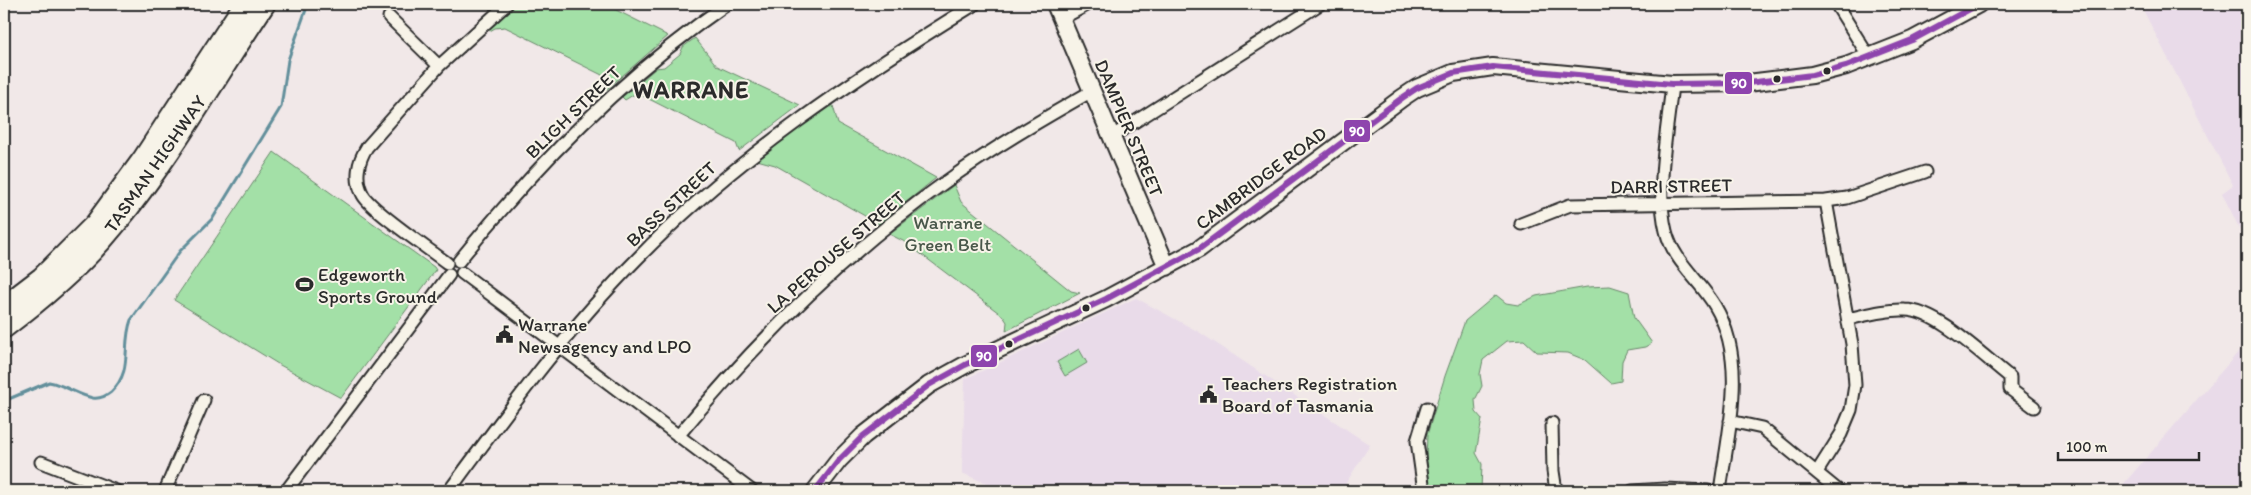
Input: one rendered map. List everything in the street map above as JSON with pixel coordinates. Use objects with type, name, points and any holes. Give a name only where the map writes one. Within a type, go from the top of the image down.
[{"type":"highway","name":"TASMAN HIGHWAY","points":[[4,307],[42,278],[96,224],[143,160],[245,4]]},
{"type":"highway","name":"TASMAN HIGHWAY","points":[[4,327],[61,281],[114,225],[159,164],[264,4]]},
{"type":"main road","name":"CAMBRIDGE ROAD","points":[[815,491],[839,460],[863,436],[929,384],[1167,268],[1219,235],[1402,98],[1435,79],[1459,72],[1492,67],[1672,84],[1714,84],[1778,80],[1838,69],[1912,40],[1979,4]]},
{"type":"main road","name":"DAMPIER STREET","points":[[1058,11],[1167,268]]},
{"type":"street","points":[[447,263],[367,201],[360,190],[358,169],[367,147],[439,66],[507,4]]},
{"type":"street","name":"BLIGH STREET","points":[[460,261],[515,194],[598,108],[681,38],[727,4]]},
{"type":"street","name":"BASS STREET","points":[[449,491],[559,347],[637,259],[694,204],[753,154],[828,99],[975,4]]},
{"type":"street","points":[[1058,11],[1089,4]]},
{"type":"street","points":[[1111,137],[1320,4]]},
{"type":"street","points":[[1836,4],[1869,57]]},
{"type":"street","points":[[389,17],[439,66]]},
{"type":"street","points":[[1672,84],[1663,204],[1665,229],[1672,248],[1711,299],[1728,336],[1734,372],[1730,421],[1720,491]]},
{"type":"street","name":"LA PEROUSE STREET","points":[[678,436],[775,328],[828,277],[887,226],[943,184],[1014,136],[1092,91]]},
{"type":"street","name":"DARRI STREET","points":[[1521,224],[1570,206],[1826,201],[1847,198],[1925,172]]},
{"type":"street","points":[[1817,472],[1842,434],[1854,396],[1856,371],[1826,201]]},
{"type":"street","points":[[454,259],[460,261],[464,268],[462,273],[456,277],[449,275],[446,271],[447,263],[454,259]]},
{"type":"street","points":[[462,273],[752,491]]},
{"type":"street","points":[[286,491],[449,275]]},
{"type":"street","points":[[1848,319],[1896,310],[1925,314],[1940,322],[2010,377],[2010,389],[2034,407]]},
{"type":"street","points":[[165,491],[204,400]]},
{"type":"street","points":[[1421,413],[1417,441],[1424,491]]},
{"type":"street","points":[[1730,421],[1762,428],[1839,491]]},
{"type":"street","points":[[1552,423],[1553,471],[1556,491]]},
{"type":"street","points":[[41,462],[116,491]]},
{"type":"street","points":[[1632,491],[1665,489],[1708,491]]},
{"type":"shaded area","points":[[2140,4],[2247,4],[2247,244],[2222,193],[2233,185]]},
{"type":"shaded area","points":[[1136,298],[1199,332],[1370,445],[1341,491],[999,491],[999,489],[962,473],[965,379]]},
{"type":"shaded area","points":[[2247,342],[2247,491],[2123,491],[2120,488]]},
{"type":"green space","points":[[517,4],[604,4],[668,36],[606,90],[602,75],[505,27],[495,28],[490,31],[487,29]]},
{"type":"green space","points":[[695,38],[717,66],[800,105],[739,151],[736,143],[641,95],[633,95],[625,100],[622,97],[656,68],[664,67],[680,54],[683,47]]},
{"type":"green space","name":"Warrane Green Belt","points":[[832,102],[838,124],[936,178],[879,224],[775,165],[757,160]]},
{"type":"green space","name":"Edgeworth Sports Ground","points":[[274,152],[436,270],[341,398],[278,364],[174,300]]},
{"type":"green space","name":"Warrane Green Belt","points":[[954,185],[961,202],[1071,291],[1080,293],[1006,331],[1007,322],[1003,316],[905,242],[889,234]]},
{"type":"green space","points":[[1610,286],[1629,292],[1634,318],[1652,343],[1645,347],[1627,350],[1622,361],[1621,381],[1611,383],[1585,360],[1568,353],[1537,352],[1524,340],[1507,341],[1483,360],[1480,374],[1482,386],[1475,400],[1476,412],[1482,419],[1476,453],[1482,464],[1481,491],[1431,491],[1426,457],[1427,435],[1445,376],[1465,321],[1496,295],[1506,303],[1518,305],[1536,296],[1587,287]]},
{"type":"green space","points":[[1079,349],[1087,363],[1065,376],[1057,362]]},
{"type":"waterway","points":[[4,401],[49,382],[61,385],[87,397],[96,398],[107,395],[118,384],[125,367],[128,330],[131,320],[180,251],[213,218],[281,107],[288,60],[308,4]]},
{"type":"transit line","name":"90","points":[[815,491],[839,460],[863,436],[929,385],[965,365],[1106,299],[1199,249],[1417,88],[1453,73],[1493,67],[1672,84],[1748,83],[1812,75],[1846,66],[1912,40],[1979,4]]},
{"type":"place","name":"Edgeworth Sports Ground","points":[[304,285]]},
{"type":"place","name":"Warrane Newsagency and LPO","points":[[504,335]]},
{"type":"place","name":"Teachers Registration Board of Tasmania","points":[[1208,394]]},
{"type":"district","name":"WARRANE","points":[[691,89]]}]
